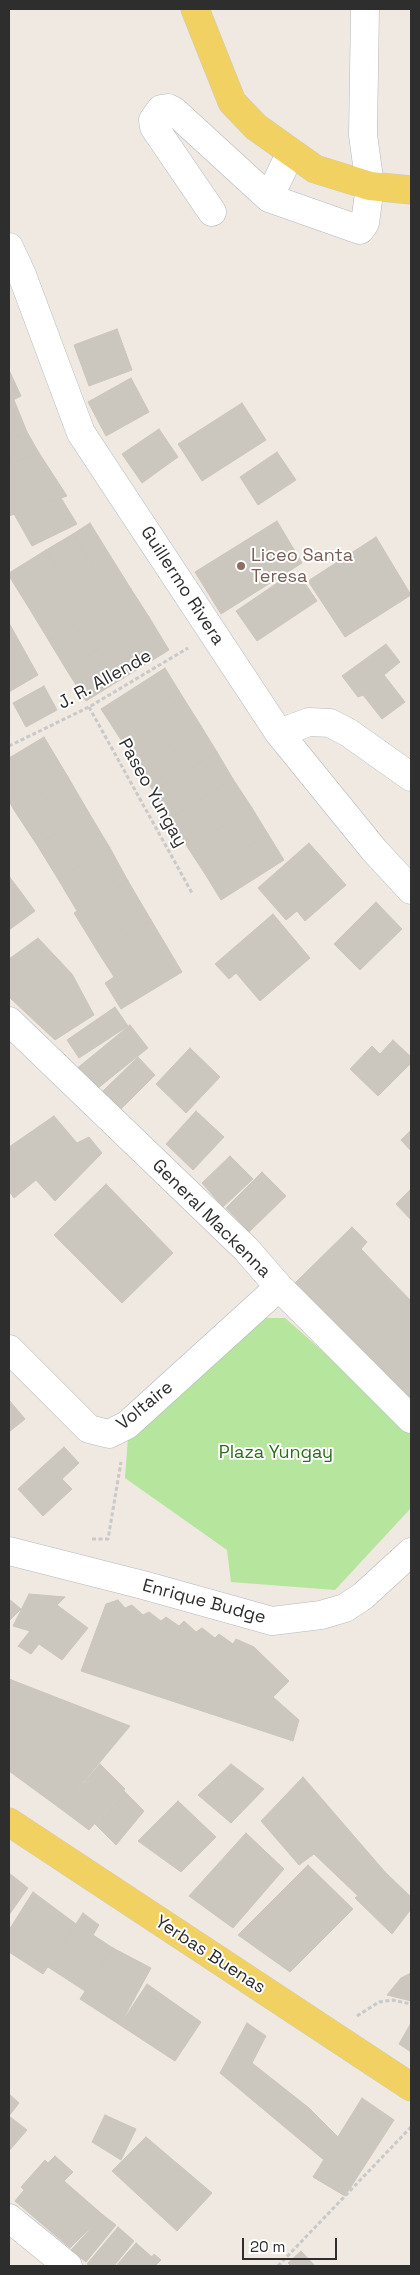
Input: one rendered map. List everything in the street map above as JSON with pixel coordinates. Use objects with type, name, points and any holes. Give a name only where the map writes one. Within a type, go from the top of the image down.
[{"type":"main road","points":[[195,9],[232,102],[256,127],[315,169],[370,186],[411,190]]},
{"type":"main road","name":"Yerbas Buenas","points":[[9,1822],[411,2088]]},
{"type":"street","points":[[212,212],[154,127],[153,120],[160,109],[168,108],[174,111],[269,198],[360,230],[365,223],[370,186],[363,135],[364,9]]},
{"type":"street","points":[[269,198],[291,152]]},
{"type":"street","name":"Guillermo Rivera","points":[[9,248],[22,275],[81,433],[278,733],[374,850],[411,890]]},
{"type":"street","points":[[278,733],[309,722],[330,723],[349,732],[411,777]]},
{"type":"street","name":"General Mackenna","points":[[9,1021],[246,1249],[279,1287],[411,1419]]},
{"type":"street","name":"Voltaire","points":[[9,1349],[88,1429],[109,1434],[127,1425],[279,1287]]},
{"type":"street","name":"Enrique Budge","points":[[9,1552],[143,1585],[272,1621],[321,1615],[345,1608],[363,1596],[411,1552]]},
{"type":"street","points":[[9,2218],[68,2266]]},
{"type":"path","name":"J. R. Allende","points":[[9,746],[89,707],[213,634]]},
{"type":"path","name":"Paseo Yungay","points":[[89,707],[192,893]]},
{"type":"path","points":[[88,1539],[108,1539],[127,1425]]},
{"type":"path","points":[[331,2035],[379,2002],[392,2000],[411,2004]]},
{"type":"path","points":[[278,2266],[411,2127]]},
{"type":"green space","name":"Plaza Yungay","points":[[263,1318],[285,1318],[411,1429],[411,1508],[335,1590],[231,1582],[227,1550],[125,1478],[128,1437]]},
{"type":"building","points":[[117,329],[132,370],[89,386],[74,345]]},
{"type":"building","points":[[9,370],[21,396],[9,402]]},
{"type":"building","points":[[131,378],[149,412],[106,436],[88,402]]},
{"type":"building","points":[[14,400],[27,432],[9,439],[9,402]]},
{"type":"building","points":[[242,403],[266,440],[202,481],[178,444]]},
{"type":"building","points":[[159,429],[178,457],[142,483],[122,454]]},
{"type":"building","points":[[27,432],[39,453],[9,464],[9,439]]},
{"type":"building","points":[[277,452],[296,480],[258,505],[240,477]]},
{"type":"building","points":[[39,453],[67,496],[9,516],[9,464]]},
{"type":"building","points":[[61,498],[77,524],[32,546],[14,514]]},
{"type":"building","points":[[277,521],[302,563],[221,614],[195,572]]},
{"type":"building","points":[[90,523],[111,557],[94,568],[73,534]]},
{"type":"building","points":[[73,534],[94,568],[67,585],[46,550]]},
{"type":"building","points":[[376,537],[411,595],[345,637],[308,581]]},
{"type":"building","points":[[46,550],[67,585],[29,608],[9,573]]},
{"type":"building","points":[[111,557],[131,589],[49,641],[29,608]]},
{"type":"building","points":[[298,573],[317,601],[257,641],[236,611],[286,577],[288,580]]},
{"type":"building","points":[[131,589],[149,617],[66,669],[49,641]]},
{"type":"building","points":[[149,617],[169,650],[86,701],[66,669]]},
{"type":"building","points":[[9,623],[38,675],[9,692]]},
{"type":"building","points":[[386,644],[400,662],[384,675],[405,702],[382,719],[363,695],[358,697],[342,676]]},
{"type":"building","points":[[165,668],[179,691],[116,732],[101,709]]},
{"type":"building","points":[[44,686],[57,710],[26,727],[13,703]]},
{"type":"building","points":[[179,691],[201,726],[137,765],[116,732]]},
{"type":"building","points":[[201,726],[217,752],[153,791],[137,765]]},
{"type":"building","points":[[44,737],[68,777],[14,810],[9,801],[9,758]]},
{"type":"building","points":[[217,752],[233,779],[170,818],[153,791]]},
{"type":"building","points":[[68,777],[89,813],[37,845],[14,810]]},
{"type":"building","points":[[233,779],[252,808],[188,848],[170,818]]},
{"type":"building","points":[[252,808],[268,834],[205,874],[188,848]]},
{"type":"building","points":[[89,813],[110,848],[58,879],[37,845]]},
{"type":"building","points":[[268,834],[284,860],[221,900],[205,874]]},
{"type":"building","points":[[309,843],[346,885],[305,921],[297,911],[286,920],[258,888]]},
{"type":"building","points":[[110,848],[128,881],[77,911],[58,879]]},
{"type":"building","points":[[9,876],[35,911],[9,930]]},
{"type":"building","points":[[128,881],[151,920],[98,952],[74,913]]},
{"type":"building","points":[[376,902],[402,929],[360,970],[334,944]]},
{"type":"building","points":[[273,914],[310,958],[260,1001],[236,973],[229,979],[215,964]]},
{"type":"building","points":[[151,920],[182,972],[121,1009],[105,983],[114,977],[98,952]]},
{"type":"building","points":[[38,938],[72,974],[94,1015],[55,1040],[9,997],[9,959]]},
{"type":"building","points":[[115,1007],[128,1026],[79,1058],[67,1040]]},
{"type":"building","points":[[130,1025],[148,1048],[93,1092],[75,1070]]},
{"type":"building","points":[[393,1040],[411,1057],[411,1063],[378,1096],[350,1069],[372,1046],[380,1054]]},
{"type":"building","points":[[190,1048],[220,1077],[186,1113],[156,1084]]},
{"type":"building","points":[[138,1057],[155,1075],[121,1109],[103,1091]]},
{"type":"building","points":[[196,1111],[224,1137],[193,1170],[166,1144]]},
{"type":"building","points":[[54,1116],[77,1143],[89,1137],[102,1153],[55,1201],[36,1180],[14,1198],[9,1191],[9,1147]]},
{"type":"building","points":[[411,1130],[411,1151],[401,1140]]},
{"type":"building","points":[[230,1156],[253,1179],[223,1207],[202,1183]]},
{"type":"building","points":[[262,1172],[286,1196],[249,1232],[226,1208]]},
{"type":"building","points":[[106,1184],[173,1253],[122,1303],[54,1235]]},
{"type":"building","points":[[411,1189],[411,1220],[396,1204]]},
{"type":"building","points":[[352,1227],[367,1242],[361,1249],[411,1301],[411,1402],[295,1283]]},
{"type":"building","points":[[9,1400],[25,1419],[9,1432]]},
{"type":"building","points":[[64,1447],[79,1463],[62,1479],[72,1489],[43,1516],[18,1489]]},
{"type":"building","points":[[29,1594],[65,1597],[57,1605],[88,1628],[62,1660],[39,1644],[31,1654],[18,1646],[30,1631],[13,1626]]},
{"type":"building","points":[[9,1599],[21,1609],[9,1621]]},
{"type":"building","points":[[118,1600],[125,1608],[132,1605],[143,1615],[149,1612],[161,1621],[166,1617],[179,1626],[184,1621],[196,1632],[202,1628],[215,1638],[219,1634],[233,1644],[236,1639],[254,1647],[289,1681],[273,1697],[299,1720],[293,1741],[81,1671],[106,1604]]},
{"type":"building","points":[[9,1679],[130,1726],[61,1809],[9,1771]]},
{"type":"building","points":[[100,1764],[125,1789],[89,1830],[61,1809]]},
{"type":"building","points":[[231,1764],[264,1789],[231,1823],[198,1795]]},
{"type":"building","points":[[303,1777],[385,1872],[358,1896],[314,1854],[299,1865],[261,1821]]},
{"type":"building","points":[[124,1791],[144,1811],[116,1845],[95,1824]]},
{"type":"building","points":[[178,1801],[216,1837],[181,1872],[138,1841]]},
{"type":"building","points":[[246,1833],[284,1869],[233,1928],[189,1896]]},
{"type":"building","points":[[308,1865],[353,1909],[290,1972],[238,1935]]},
{"type":"building","points":[[385,1872],[411,1897],[411,1909],[392,1934],[355,1898]]},
{"type":"building","points":[[9,1873],[28,1888],[9,1915]]},
{"type":"building","points":[[33,1892],[76,1924],[43,1974],[9,1952],[9,1930]]},
{"type":"building","points":[[83,1913],[99,1925],[93,1935],[113,1948],[85,1991],[48,1967]]},
{"type":"building","points":[[113,1948],[151,1968],[120,2025],[80,1999]]},
{"type":"building","points":[[411,1973],[411,2001],[387,1995],[401,1978]]},
{"type":"building","points":[[147,1984],[201,2022],[175,2061],[120,2025]]},
{"type":"building","points":[[247,2023],[266,2036],[252,2063],[309,2108],[338,2137],[324,2160],[220,2073]]},
{"type":"building","points":[[411,2023],[411,2052],[399,2044]]},
{"type":"building","points":[[9,2094],[19,2103],[9,2116]]},
{"type":"building","points":[[362,2098],[394,2120],[345,2196],[313,2177]]},
{"type":"building","points":[[105,2115],[136,2129],[121,2160],[92,2142]]},
{"type":"building","points":[[9,2116],[27,2130],[9,2151]]},
{"type":"building","points":[[146,2137],[212,2193],[177,2231],[112,2171]]},
{"type":"building","points":[[55,2156],[73,2172],[64,2181],[103,2215],[70,2248],[15,2201],[24,2190],[21,2187],[45,2160],[48,2163]]},
{"type":"building","points":[[103,2215],[116,2225],[86,2262],[71,2250]]},
{"type":"building","points":[[118,2227],[134,2241],[114,2266],[90,2266],[87,2264]]},
{"type":"building","points":[[136,2243],[152,2257],[154,2254],[161,2260],[155,2266],[116,2266]]},
{"type":"building","points":[[301,2251],[315,2266],[291,2266],[288,2263]]},
{"type":"place","name":"Liceo Santa Teresa","points":[[241,566]]}]
